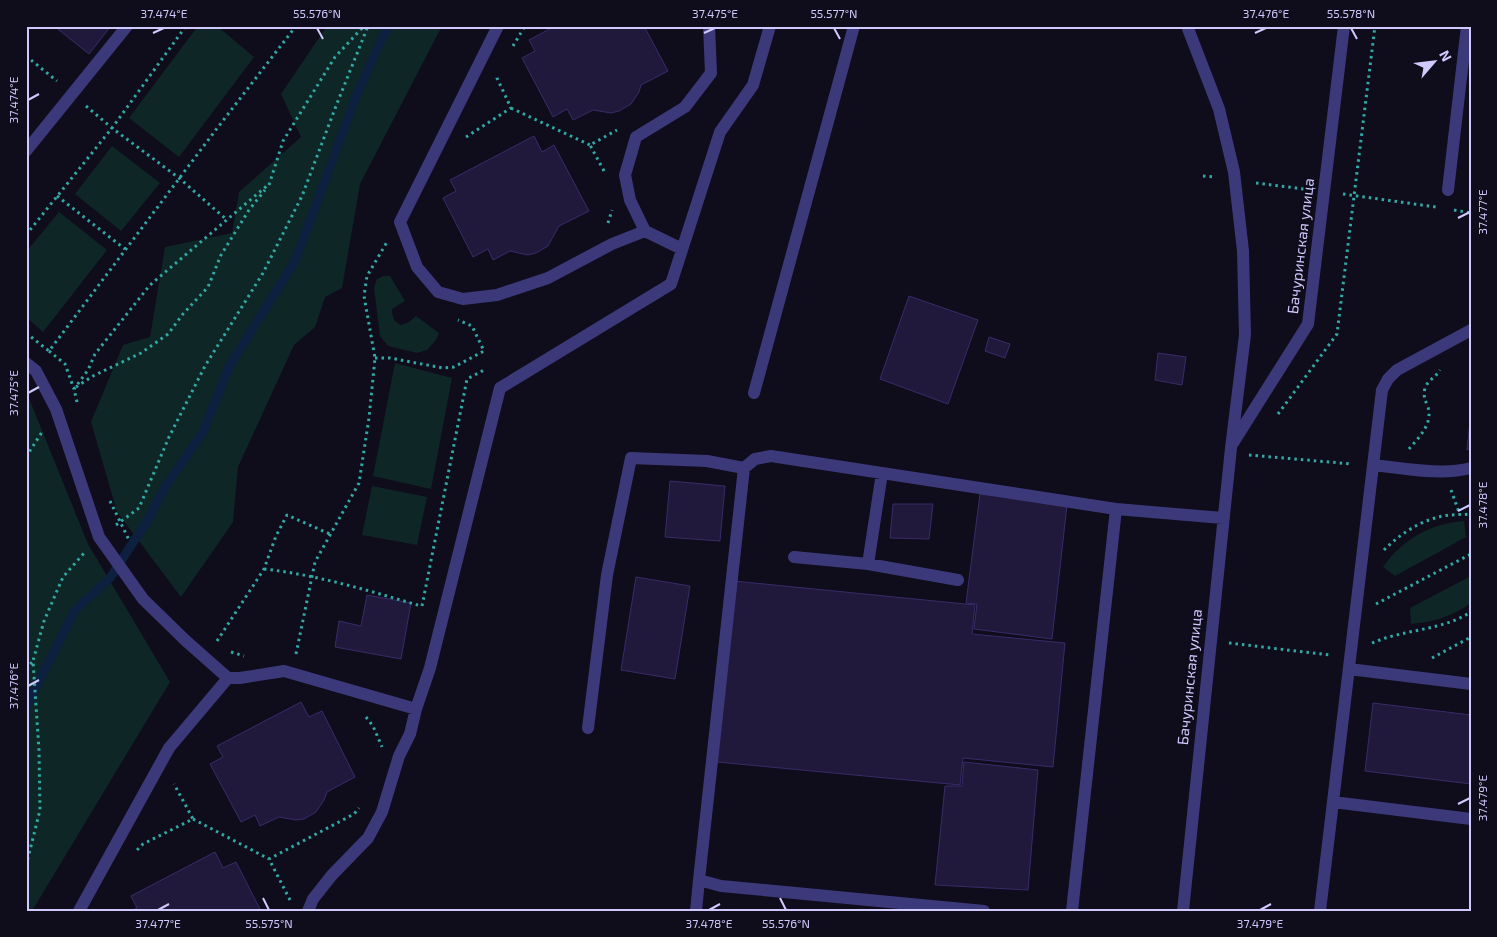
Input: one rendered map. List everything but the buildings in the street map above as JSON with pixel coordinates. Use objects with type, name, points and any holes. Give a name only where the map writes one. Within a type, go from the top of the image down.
[{"type":"street","points":[[26,151],[127,26]]},
{"type":"street","points":[[498,26],[400,222],[417,267],[438,292],[462,300],[497,295],[548,278],[612,244],[645,231]]},
{"type":"street","points":[[682,249],[645,231],[630,200],[625,175],[636,138],[685,107],[711,73],[709,26]]},
{"type":"street","points":[[308,911],[313,899],[332,874],[368,838],[382,812],[399,756],[410,734],[416,709],[430,668],[500,388],[671,284],[720,132],[753,85],[770,26]]},
{"type":"street","points":[[754,392],[854,26]]},
{"type":"street","name":"Бачуринская улица","points":[[1183,911],[1223,518],[1245,335],[1244,251],[1234,172],[1219,109],[1187,26]]},
{"type":"street","name":"Бачуринская улица","points":[[1231,448],[1308,324],[1344,26]]},
{"type":"street","points":[[1448,190],[1467,26]]},
{"type":"street","points":[[1320,911],[1382,390],[1397,370],[1471,330]]},
{"type":"street","points":[[26,363],[36,371],[56,409],[99,537],[143,599],[185,640],[228,678],[284,671],[416,709]]},
{"type":"street","points":[[696,911],[744,468],[755,459],[771,456],[1116,509],[1223,518]]},
{"type":"street","points":[[588,728],[607,576],[631,458],[707,461],[744,468]]},
{"type":"street","points":[[1373,465],[1443,471],[1461,471],[1471,468]]},
{"type":"street","points":[[868,564],[882,473]]},
{"type":"street","points":[[1072,911],[1116,509]]},
{"type":"street","points":[[794,557],[868,564],[958,580]]},
{"type":"street","points":[[1350,663],[1471,684]]},
{"type":"street","points":[[79,911],[168,748],[228,678]]},
{"type":"street","points":[[1333,802],[1471,819]]},
{"type":"street","points":[[699,880],[722,886],[984,911]]},
{"type":"path","points":[[26,235],[112,128],[186,26]]},
{"type":"path","points":[[26,332],[49,351],[296,26]]},
{"type":"path","points":[[56,409],[63,395],[93,376],[141,353],[168,334],[208,286],[221,255],[249,210],[269,184],[283,141],[335,57],[366,26]]},
{"type":"path","points":[[26,866],[40,810],[39,750],[33,661],[44,621],[63,577],[99,537],[139,508],[169,437],[205,366],[263,273],[302,196],[366,26]]},
{"type":"path","points":[[512,48],[525,26]]},
{"type":"path","points":[[1354,195],[1375,26]]},
{"type":"path","points":[[26,56],[112,128],[179,178],[228,220]]},
{"type":"path","points":[[498,69],[497,78],[511,108],[590,145],[608,178]]},
{"type":"path","points":[[462,139],[511,108]]},
{"type":"path","points":[[590,145],[624,126]]},
{"type":"path","points":[[74,388],[88,370],[95,354],[150,285],[269,184]]},
{"type":"path","points":[[57,196],[125,250]]},
{"type":"path","points":[[608,223],[612,215],[612,206]]},
{"type":"path","points":[[284,671],[297,652],[306,597],[315,562],[358,483],[370,418],[375,358],[364,296],[367,276],[380,251],[400,222]]},
{"type":"path","points":[[375,358],[390,358],[443,368],[454,367],[484,351],[472,326],[454,318]]},
{"type":"path","points":[[1395,467],[1426,426],[1429,417],[1425,390],[1428,382],[1440,371],[1447,343]]},
{"type":"path","points":[[48,350],[65,364],[74,388],[78,406]]},
{"type":"path","points":[[422,606],[467,380],[486,369]]},
{"type":"path","points":[[1247,455],[1373,465]]},
{"type":"path","points":[[109,497],[130,542]]},
{"type":"path","points":[[1379,554],[1391,542],[1421,524],[1438,517],[1471,514]]},
{"type":"path","points":[[216,642],[264,569],[276,536],[287,515],[330,534]]},
{"type":"path","points":[[1356,614],[1471,554]]},
{"type":"path","points":[[264,569],[290,572],[343,584],[444,612]]},
{"type":"path","points":[[1226,643],[1350,663],[1371,644],[1385,638],[1448,623],[1471,612]]},
{"type":"path","points":[[209,636],[231,652],[247,657]]},
{"type":"path","points":[[1431,658],[1471,637]]},
{"type":"path","points":[[289,652],[297,652]]},
{"type":"path","points":[[26,669],[33,661]]},
{"type":"path","points":[[365,715],[373,726],[382,746],[381,755]]},
{"type":"path","points":[[173,781],[192,819],[269,859],[292,903]]},
{"type":"path","points":[[269,859],[354,814],[360,806]]},
{"type":"path","points":[[133,854],[143,844],[192,819]]},
{"type":"green space","points":[[198,26],[217,26],[254,57],[179,157],[129,118]]},
{"type":"green space","points":[[327,26],[442,26],[360,184],[342,288],[325,297],[315,327],[294,345],[238,467],[233,522],[181,597],[117,512],[91,422],[123,345],[150,337],[165,247],[232,233],[239,192],[301,137],[281,94]]},
{"type":"green space","points":[[112,146],[160,183],[121,231],[75,194]]},
{"type":"green space","points":[[59,212],[107,250],[43,332],[26,317],[26,252]]},
{"type":"green space","points":[[383,276],[390,276],[405,301],[392,309],[395,321],[401,325],[409,322],[416,316],[439,333],[436,340],[427,350],[417,353],[388,346],[380,336],[374,288],[377,279]]},
{"type":"green space","points":[[395,363],[452,378],[431,489],[373,476]]},
{"type":"green space","points":[[26,391],[88,544],[170,682],[32,911],[26,911]]},
{"type":"green space","points":[[372,486],[427,497],[417,545],[362,535]]},
{"type":"green space","points":[[1464,521],[1466,537],[1395,576],[1383,567],[1399,548],[1428,529]]},
{"type":"green space","points":[[1471,576],[1471,603],[1443,618],[1411,624],[1410,608]]},
{"type":"waterway","points":[[26,707],[75,610],[110,578],[147,521],[167,484],[202,434],[230,365],[295,261],[357,94],[383,36],[390,26]]}]
